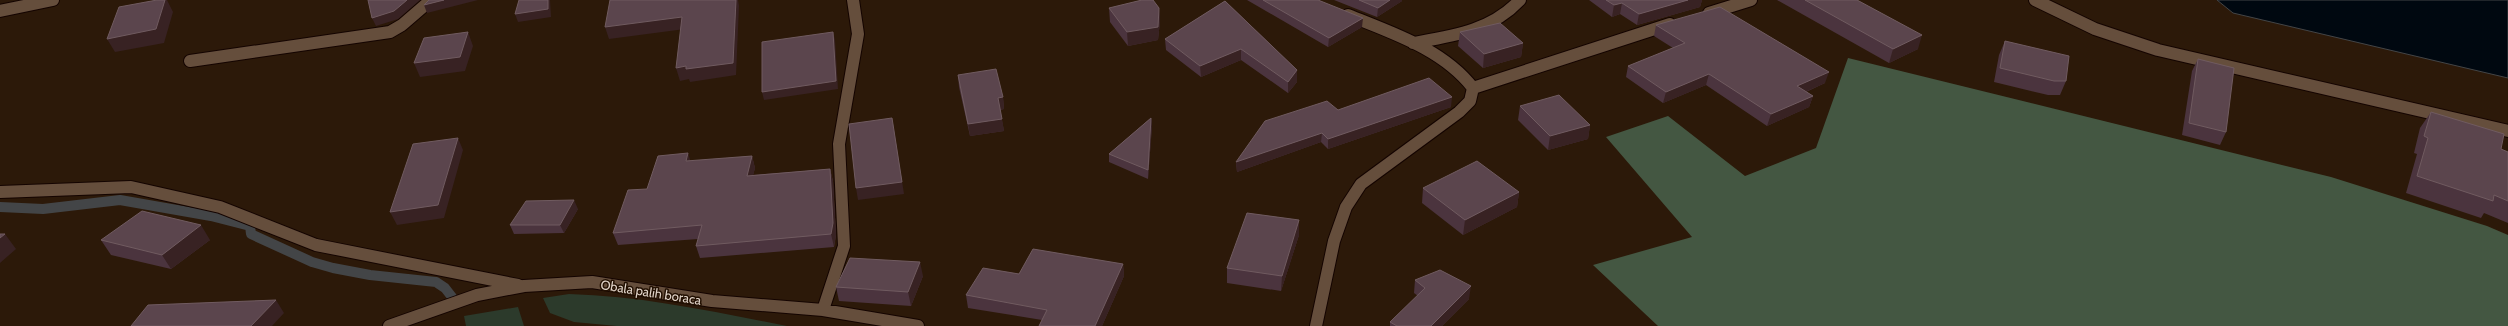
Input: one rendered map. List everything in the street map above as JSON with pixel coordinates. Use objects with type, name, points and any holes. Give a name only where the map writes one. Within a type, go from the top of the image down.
[{"type":"street","points":[[0,11],[53,0]]},
{"type":"street","points":[[190,61],[390,32],[402,25],[431,0]]},
{"type":"street","points":[[823,310],[844,246],[839,144],[858,34],[853,0]]},
{"type":"street","points":[[1413,43],[1480,29],[1497,22],[1520,0]]},
{"type":"street","points":[[1697,16],[1751,0]]},
{"type":"street","points":[[2035,0],[2060,15],[2108,35],[2159,51],[2420,108],[2508,131]]},
{"type":"street","points":[[1316,326],[1334,241],[1346,207],[1361,184],[1459,112],[1470,101],[1473,88],[1467,77],[1456,67],[1413,43],[1340,11]]},
{"type":"street","points":[[1473,88],[1630,35],[1682,20]]},
{"type":"street","points":[[0,192],[131,187],[220,207],[316,246],[524,286]]},
{"type":"street","name":"Obala palih boraca","points":[[389,326],[477,295],[524,286],[592,282],[712,301],[823,310],[918,326]]},
{"type":"green space","points":[[1848,58],[2331,177],[2487,226],[2508,235],[2508,326],[1658,326],[1593,265],[1692,237],[1606,137],[1668,116],[1745,176],[1816,148]]},
{"type":"green space","points":[[569,294],[597,295],[652,301],[787,326],[617,326],[574,322],[550,313],[543,298]]},
{"type":"green space","points":[[518,307],[524,326],[466,326],[464,316]]},
{"type":"shaded area","points":[[2217,0],[2508,0],[2508,78],[2233,13]]},
{"type":"building","points":[[157,0],[165,0],[156,29],[107,39],[119,7]]},
{"type":"building","points":[[368,0],[407,0],[394,11],[372,18]]},
{"type":"building","points":[[429,0],[444,0],[424,5]]},
{"type":"building","points":[[519,0],[548,0],[548,9],[515,14]]},
{"type":"building","points":[[610,0],[736,0],[733,63],[686,69],[686,66],[676,68],[682,17],[605,27]]},
{"type":"building","points":[[1142,0],[1153,0],[1159,8],[1158,27],[1127,32],[1109,8]]},
{"type":"building","points":[[1263,0],[1318,0],[1363,18],[1329,38]]},
{"type":"building","points":[[1359,0],[1390,0],[1378,8]]},
{"type":"building","points":[[1606,0],[1688,0],[1639,14],[1622,3],[1614,5]]},
{"type":"building","points":[[1805,0],[1857,0],[1922,35],[1893,49]]},
{"type":"building","points":[[1225,1],[1297,70],[1288,82],[1241,49],[1200,66],[1165,39]]},
{"type":"building","points":[[1720,7],[1829,72],[1797,86],[1813,96],[1771,114],[1709,74],[1666,92],[1628,66],[1685,43],[1656,25]]},
{"type":"building","points":[[1500,23],[1523,43],[1484,54],[1460,32]]},
{"type":"building","points":[[468,32],[460,57],[414,63],[424,38]]},
{"type":"building","points":[[833,32],[836,81],[762,92],[762,42]]},
{"type":"building","points":[[2005,41],[2069,56],[2066,81],[2054,81],[2000,68]]},
{"type":"building","points":[[2198,59],[2234,68],[2226,132],[2189,123]]},
{"type":"building","points":[[996,69],[1003,97],[998,98],[1002,119],[968,124],[958,75]]},
{"type":"building","points":[[1429,78],[1452,97],[1328,139],[1322,133],[1236,162],[1265,121],[1327,101],[1338,110]]},
{"type":"building","points":[[1559,95],[1590,125],[1550,136],[1520,106]]},
{"type":"building","points":[[2431,112],[2504,134],[2501,149],[2508,152],[2508,201],[2494,195],[2493,201],[2417,176],[2428,138],[2424,136]]},
{"type":"building","points":[[892,118],[902,182],[856,188],[849,124]]},
{"type":"building","points":[[1151,118],[1148,170],[1109,154]]},
{"type":"building","points":[[458,138],[438,205],[390,212],[413,144]]},
{"type":"building","points":[[688,153],[686,161],[752,156],[747,176],[830,169],[833,223],[831,234],[696,246],[702,225],[613,233],[628,190],[647,189],[658,156]]},
{"type":"building","points":[[1477,161],[1519,192],[1465,220],[1423,188]]},
{"type":"building","points":[[574,200],[560,225],[510,225],[526,201]]},
{"type":"building","points":[[142,211],[201,225],[162,255],[101,240]]},
{"type":"building","points":[[1247,213],[1299,220],[1282,276],[1227,268]]},
{"type":"building","points":[[1033,249],[1123,264],[1095,326],[1039,326],[1047,310],[966,295],[983,268],[1019,274]]},
{"type":"building","points":[[850,258],[920,262],[908,292],[836,287]]},
{"type":"building","points":[[1440,270],[1471,286],[1431,326],[1397,326],[1390,322],[1425,288],[1415,280]]},
{"type":"building","points":[[276,300],[251,326],[131,326],[148,305]]},
{"type":"waterway","points":[[0,207],[43,209],[120,200],[211,216],[250,226],[251,234],[312,262],[333,268],[370,275],[436,282],[445,288],[452,297]]}]
